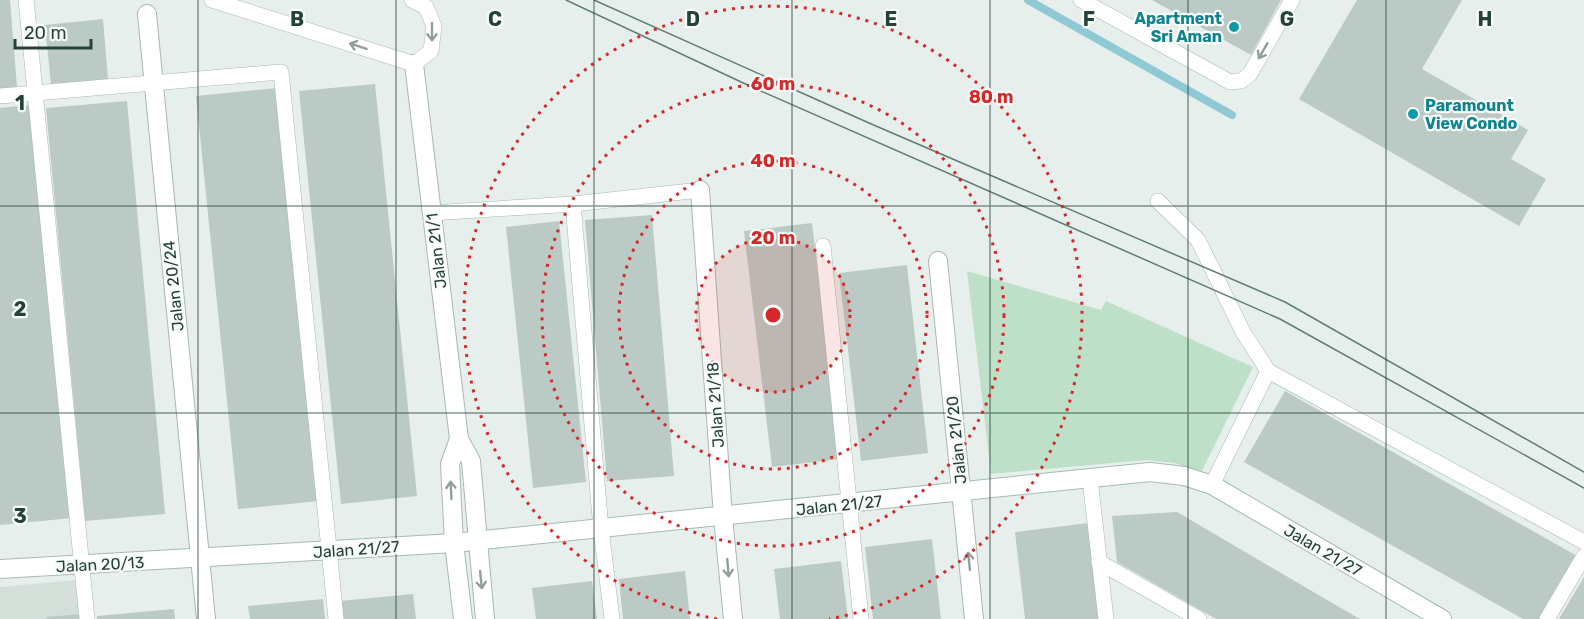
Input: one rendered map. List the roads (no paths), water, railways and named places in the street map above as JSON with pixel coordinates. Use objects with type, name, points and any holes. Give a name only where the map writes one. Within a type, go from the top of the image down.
[{"type":"street","name":"Jalan 20/24","points":[[147,14],[206,619]]},
{"type":"street","name":"Jalan 21/1","points":[[414,64],[459,439],[471,460],[485,619]]},
{"type":"street","name":"Jalan 21/18","points":[[700,190],[723,517],[733,619]]},
{"type":"street","name":"Jalan 21/20","points":[[938,261],[974,619]]},
{"type":"street","name":"Jalan 21/1","points":[[459,439],[450,464],[454,543],[463,619]]},
{"type":"street","name":"Jalan 21/27","points":[[200,559],[478,541],[1150,472],[1184,476],[1212,485],[1442,619]]},
{"type":"street","name":"Jalan 20/13","points":[[0,569],[200,559]]},
{"type":"lane","points":[[26,0],[87,619]]},
{"type":"lane","points":[[212,0],[414,64],[430,51],[434,26],[426,8],[412,0]]},
{"type":"lane","points":[[1081,0],[1230,81],[1241,81],[1250,74],[1292,0]]},
{"type":"lane","points":[[0,96],[281,72],[336,619]]},
{"type":"lane","points":[[431,213],[573,204],[700,190]]},
{"type":"lane","points":[[1158,201],[1198,240],[1243,332],[1268,371],[1584,542]]},
{"type":"lane","points":[[573,204],[601,529],[612,619]]},
{"type":"lane","points":[[823,246],[861,619]]},
{"type":"lane","points":[[1212,485],[1268,371]]},
{"type":"lane","points":[[1090,479],[1106,619]]},
{"type":"lane","points":[[1547,619],[1584,556]]},
{"type":"lane","points":[[1099,562],[1199,619]]},
{"type":"waterway","points":[[1028,0],[1232,115]]},
{"type":"tram line","points":[[566,0],[754,88],[1280,319],[1584,488]]},
{"type":"tram line","points":[[594,0],[869,123],[1285,302],[1584,472]]},
{"type":"place","name":"Apartment Sri Aman","points":[[1234,27]]},
{"type":"place","name":"Paramount View Condo","points":[[1413,114]]}]
